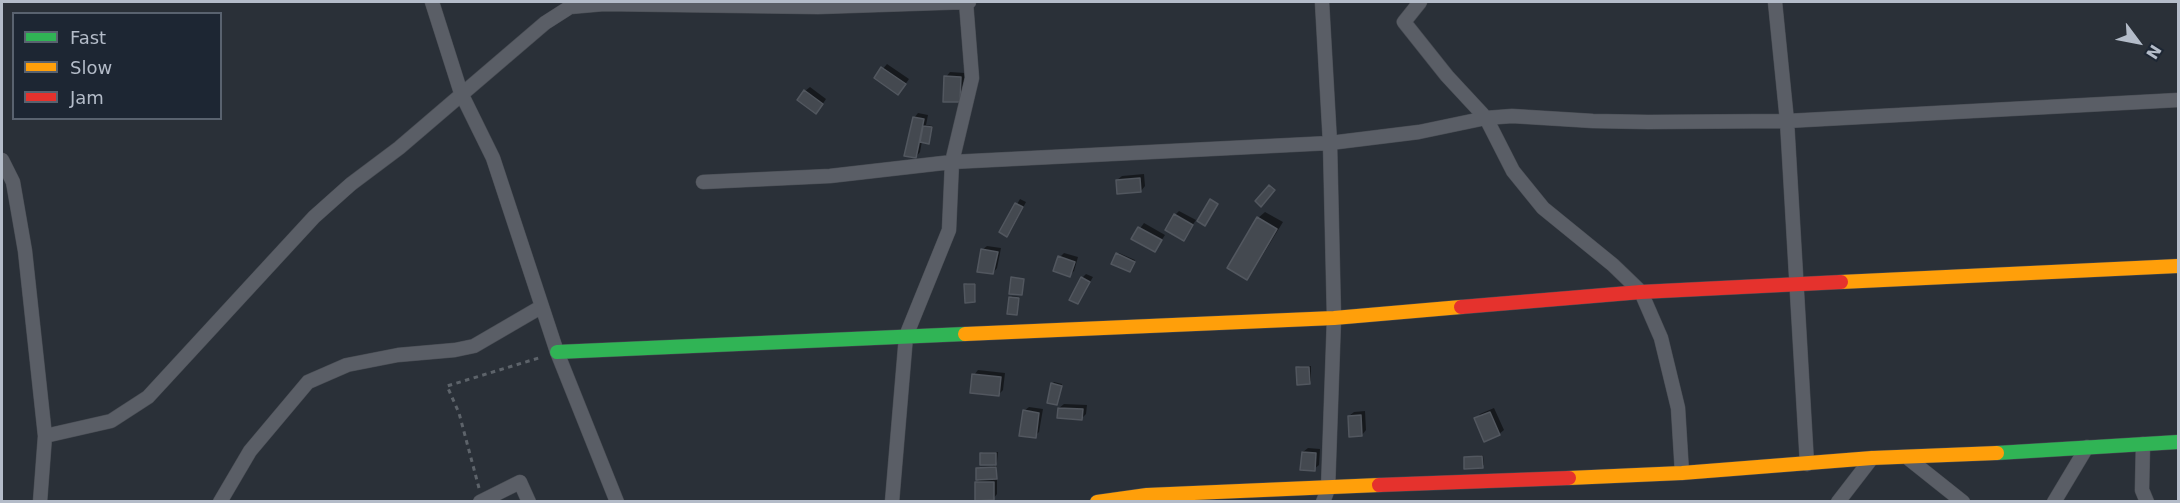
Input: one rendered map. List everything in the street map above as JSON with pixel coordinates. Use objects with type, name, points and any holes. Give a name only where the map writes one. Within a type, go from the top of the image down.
[{"type":"main road","points":[[557,352],[1334,318],[1641,292],[2178,266]]},
{"type":"main road","points":[[1097,501],[1147,495],[1326,495],[1682,473],[1872,458],[1907,458],[2178,442]]},
{"type":"street","points":[[432,2],[461,93],[492,158],[557,352],[617,501]]},
{"type":"street","points":[[45,436],[111,421],[148,397],[314,217],[351,184],[399,148],[544,23],[570,7],[604,4],[818,7],[967,2],[972,78],[952,162],[948,230],[906,336],[892,501]]},
{"type":"street","points":[[1322,2],[1330,143],[1334,318],[1326,495]]},
{"type":"street","points":[[1420,2],[1404,22],[1486,118],[1513,171],[1543,208],[1613,264],[1641,292],[1661,338],[1677,408],[1682,473]]},
{"type":"street","points":[[1775,2],[1787,121],[1807,464]]},
{"type":"street","points":[[703,182],[830,176],[952,162],[1330,143],[1419,132],[1486,118],[1512,116],[1593,121],[1787,121],[2178,100]]},
{"type":"street","points":[[2,160],[13,182],[25,251],[45,436],[40,501]]},
{"type":"street","points":[[220,501],[250,451],[308,382],[347,365],[398,355],[474,346],[542,307]]},
{"type":"street","points":[[2144,444],[2142,490],[2147,501]]},
{"type":"street","points":[[2054,501],[2087,447]]},
{"type":"street","points":[[1838,501],[1872,458]]},
{"type":"street","points":[[1907,458],[1963,501]]},
{"type":"street","points":[[480,497],[520,482],[529,501]]},
{"type":"path","points":[[480,497],[480,484],[459,413],[447,386],[557,352]]},
{"type":"building","points":[[881,67],[906,84],[898,95],[874,78]]},
{"type":"building","points":[[944,76],[961,77],[960,102],[943,102]]},
{"type":"building","points":[[804,90],[823,104],[816,114],[797,100]]},
{"type":"building","points":[[913,117],[924,119],[916,158],[904,156]]},
{"type":"building","points":[[923,126],[932,127],[929,144],[920,142]]},
{"type":"building","points":[[1140,178],[1141,192],[1117,194],[1116,180]]},
{"type":"building","points":[[1269,185],[1275,190],[1261,207],[1255,201]]},
{"type":"building","points":[[1210,199],[1218,204],[1205,226],[1197,221]]},
{"type":"building","points":[[1015,203],[1023,207],[1007,237],[999,232]]},
{"type":"building","points":[[1174,214],[1193,225],[1184,241],[1165,230]]},
{"type":"building","points":[[1257,217],[1277,229],[1247,280],[1227,268]]},
{"type":"building","points":[[1138,227],[1162,240],[1155,252],[1131,239]]},
{"type":"building","points":[[981,249],[998,252],[993,274],[977,272]]},
{"type":"building","points":[[1116,253],[1135,262],[1130,272],[1111,264]]},
{"type":"building","points":[[1058,256],[1075,262],[1070,277],[1053,271]]},
{"type":"building","points":[[1011,277],[1024,279],[1022,295],[1009,294]]},
{"type":"building","points":[[1081,277],[1090,282],[1078,304],[1069,300]]},
{"type":"building","points":[[964,284],[975,284],[975,302],[965,303]]},
{"type":"building","points":[[1009,297],[1019,298],[1017,315],[1007,314]]},
{"type":"building","points":[[1296,367],[1309,367],[1310,384],[1297,385]]},
{"type":"building","points":[[972,374],[1001,377],[999,396],[970,393]]},
{"type":"building","points":[[1051,383],[1062,386],[1057,405],[1047,403]]},
{"type":"building","points":[[1058,408],[1083,409],[1082,420],[1057,418]]},
{"type":"building","points":[[1023,410],[1039,413],[1036,438],[1019,436]]},
{"type":"building","points":[[1490,412],[1500,435],[1484,442],[1474,418]]},
{"type":"building","points":[[1361,415],[1362,436],[1349,437],[1348,416]]},
{"type":"building","points":[[1302,452],[1316,453],[1315,471],[1300,470]]},
{"type":"building","points":[[980,453],[996,453],[996,465],[980,465]]},
{"type":"building","points":[[1482,456],[1483,468],[1464,469],[1464,457]]},
{"type":"building","points":[[996,467],[997,479],[976,480],[976,468]]},
{"type":"building","points":[[975,482],[994,482],[994,500],[975,501]]},
{"type":"traffic: fast","points":[[557,352],[965,334]]},
{"type":"traffic: fast","points":[[1997,453],[2178,442]]},
{"type":"traffic: slow","points":[[1841,282],[2178,266]]},
{"type":"traffic: slow","points":[[965,334],[1334,318],[1461,307]]},
{"type":"traffic: slow","points":[[1569,478],[1682,473],[1872,458],[1997,453]]},
{"type":"traffic: slow","points":[[1097,502],[1147,495],[1379,485]]},
{"type":"traffic: jam","points":[[1461,307],[1641,292],[1841,282]]},
{"type":"traffic: jam","points":[[1379,485],[1569,478]]}]
